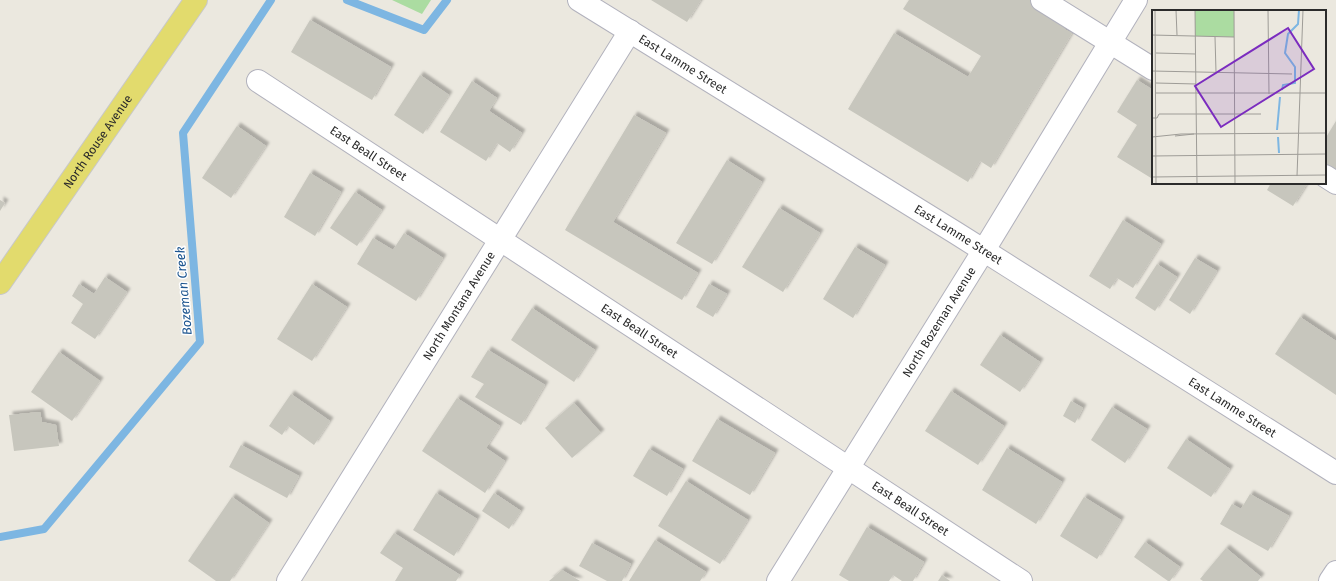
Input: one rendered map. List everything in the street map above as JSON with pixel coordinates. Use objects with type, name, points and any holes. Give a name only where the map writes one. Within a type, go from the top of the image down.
[{"type":"main road","name":"North Rouse Avenue","points":[[0,283],[196,0]]},
{"type":"street","name":"East Lamme Street","points":[[579,0],[984,250],[1336,472]]},
{"type":"street","points":[[1042,0],[1152,67]]},
{"type":"street","name":"North Bozeman Avenue","points":[[778,581],[984,250],[1136,0]]},
{"type":"street","name":"North Montana Avenue","points":[[288,581],[630,31]]},
{"type":"street","name":"East Beall Street","points":[[258,81],[1021,581]]},
{"type":"street","points":[[1326,177],[1336,183]]},
{"type":"street","points":[[1330,581],[1336,572]]},
{"type":"green space","points":[[392,0],[431,0],[422,14]]},
{"type":"building","points":[[651,0],[701,0],[687,22]]},
{"type":"building","points":[[909,0],[1029,0],[1067,23],[1064,29],[1072,33],[991,168],[980,161],[968,182],[848,109],[894,33],[968,77],[981,56],[903,9]]},
{"type":"building","points":[[310,20],[391,67],[372,100],[291,52]]},
{"type":"building","points":[[420,75],[449,95],[423,134],[394,115]]},
{"type":"building","points":[[1137,80],[1152,89],[1151,178],[1117,157],[1137,125],[1117,112]]},
{"type":"building","points":[[472,81],[497,98],[489,111],[522,133],[510,152],[497,143],[486,161],[440,132]]},
{"type":"building","points":[[634,115],[666,133],[613,222],[698,273],[682,300],[565,230]]},
{"type":"building","points":[[1336,121],[1336,171],[1326,165],[1326,137]]},
{"type":"building","points":[[237,126],[266,146],[231,198],[202,178]]},
{"type":"building","points":[[727,160],[762,182],[712,264],[676,243]]},
{"type":"building","points":[[310,173],[341,192],[315,236],[284,217]]},
{"type":"building","points":[[1270,184],[1307,184],[1293,206],[1267,190]]},
{"type":"building","points":[[355,192],[382,210],[357,246],[330,228]]},
{"type":"building","points":[[0,200],[5,203],[0,211]]},
{"type":"building","points":[[779,208],[820,233],[783,292],[742,267]]},
{"type":"building","points":[[1123,220],[1161,244],[1133,288],[1117,278],[1110,289],[1089,276]]},
{"type":"building","points":[[404,233],[443,258],[416,301],[357,264],[373,238],[393,250]]},
{"type":"building","points":[[855,247],[885,265],[853,318],[823,299]]},
{"type":"building","points":[[1195,258],[1217,271],[1190,314],[1169,300]]},
{"type":"building","points":[[1157,264],[1177,277],[1155,311],[1135,298]]},
{"type":"building","points":[[105,277],[127,292],[95,339],[71,323],[83,304],[72,296],[79,284],[94,294]]},
{"type":"building","points":[[312,284],[347,307],[312,361],[277,339]]},
{"type":"building","points":[[709,284],[727,294],[713,317],[696,307]]},
{"type":"building","points":[[532,308],[595,350],[574,382],[511,340]]},
{"type":"building","points":[[1300,317],[1336,341],[1336,395],[1275,354]]},
{"type":"building","points":[[1000,335],[1040,362],[1020,392],[980,365]]},
{"type":"building","points":[[488,350],[545,385],[521,425],[475,397],[484,384],[471,377]]},
{"type":"building","points":[[59,352],[100,381],[72,421],[31,392]]},
{"type":"building","points":[[951,391],[1004,426],[978,465],[925,431]]},
{"type":"building","points":[[291,394],[330,421],[314,445],[288,426],[282,435],[269,426]]},
{"type":"building","points":[[457,398],[500,426],[486,448],[505,461],[485,493],[422,451]]},
{"type":"building","points":[[1071,401],[1083,408],[1075,423],[1063,416]]},
{"type":"building","points":[[574,403],[601,433],[572,458],[545,428]]},
{"type":"building","points":[[1112,407],[1147,429],[1125,463],[1091,440]]},
{"type":"building","points":[[40,412],[42,422],[56,425],[59,446],[14,451],[9,415]]},
{"type":"building","points":[[717,419],[775,453],[750,495],[692,461]]},
{"type":"building","points":[[1186,439],[1230,469],[1211,497],[1167,468]]},
{"type":"building","points":[[241,445],[299,476],[287,498],[229,467]]},
{"type":"building","points":[[1007,448],[1062,482],[1036,524],[982,490]]},
{"type":"building","points":[[649,449],[683,469],[667,496],[633,476]]},
{"type":"building","points":[[686,481],[748,520],[720,564],[658,526]]},
{"type":"building","points":[[436,493],[477,519],[454,556],[413,530]]},
{"type":"building","points":[[494,493],[521,511],[509,529],[482,511]]},
{"type":"building","points":[[1250,494],[1289,516],[1268,551],[1220,524],[1232,504],[1241,509]]},
{"type":"building","points":[[232,497],[269,523],[230,581],[216,581],[188,561]]},
{"type":"building","points":[[1084,497],[1121,520],[1097,559],[1060,536]]},
{"type":"building","points":[[867,527],[924,562],[913,581],[902,581],[893,575],[889,581],[849,581],[839,575]]},
{"type":"building","points":[[394,533],[460,575],[456,581],[395,581],[403,568],[380,553]]},
{"type":"building","points":[[655,540],[706,572],[700,581],[629,581]]},
{"type":"building","points":[[1145,542],[1180,567],[1170,581],[1134,557]]},
{"type":"building","points":[[592,543],[631,564],[622,581],[607,581],[579,566]]},
{"type":"building","points":[[1226,548],[1261,577],[1258,581],[1203,581],[1200,579]]},
{"type":"building","points":[[562,570],[580,581],[549,581]]},
{"type":"building","points":[[942,575],[950,581],[938,581]]},
{"type":"waterway","name":"Bozeman Creek","points":[[0,537],[44,529],[200,342],[183,133],[271,0]]},
{"type":"waterway","name":"Bozeman Creek","points":[[347,0],[424,30],[447,0]]}]
